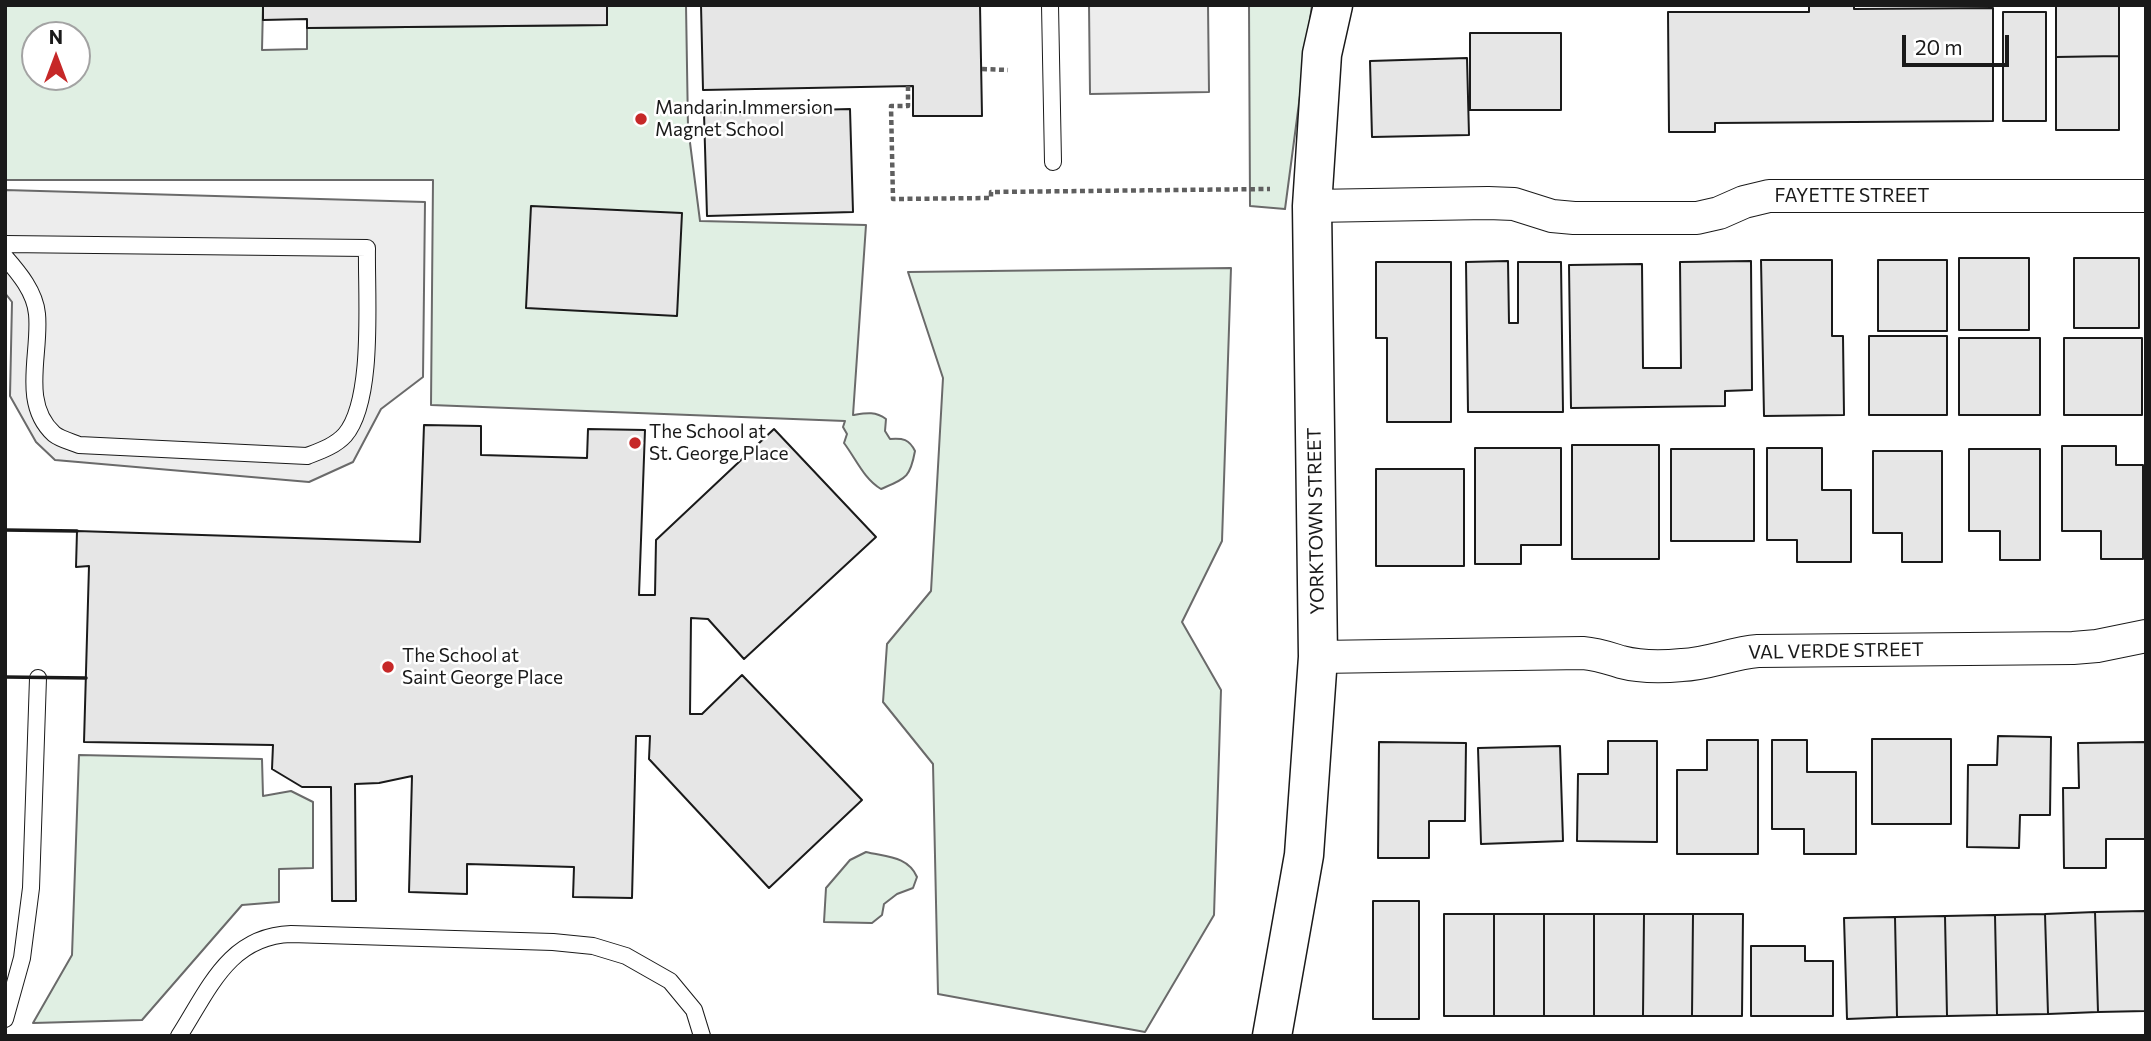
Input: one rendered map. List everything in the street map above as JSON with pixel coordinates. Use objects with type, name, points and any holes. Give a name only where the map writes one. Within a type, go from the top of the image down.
[{"type":"street","name":"YORKTOWN STREET","points":[[1272,1036],[1304,855],[1318,657],[1312,206],[1322,54],[1333,5]]},
{"type":"street","name":"FAYETTE STREET","points":[[1312,206],[1488,203],[1514,204],[1552,216],[1574,218],[1697,218],[1769,196],[2146,196]]},
{"type":"street","name":"VAL VERDE STREET","points":[[1318,657],[1583,653],[1645,665],[1683,665],[1734,653],[1758,651],[2073,648],[2146,636]]},
{"type":"lane","points":[[1051,5],[1053,162]]},
{"type":"lane","points":[[5,244],[367,248],[365,353],[362,396],[357,415],[344,435],[326,449],[307,456],[79,445],[55,435],[42,418],[34,399],[37,313],[33,296],[5,257]]},
{"type":"lane","points":[[5,1020],[22,958],[31,888],[38,678]]},
{"type":"lane","points":[[179,1036],[229,959],[246,946],[264,938],[291,934],[553,942],[593,946],[626,956],[670,981],[694,1010],[702,1036]]},
{"type":"path","points":[[982,69],[1008,70]]},
{"type":"green space","points":[[5,5],[263,5],[262,50],[307,49],[307,28],[607,25],[607,5],[686,5],[688,127],[700,221],[866,225],[853,415],[866,413],[886,419],[885,431],[890,439],[905,440],[915,451],[909,472],[881,489],[875,485],[844,443],[847,434],[843,427],[845,421],[431,405],[433,180],[5,180]]},
{"type":"green space","points":[[1249,5],[1312,5],[1285,209],[1250,206]]},
{"type":"green space","points":[[1231,268],[1222,541],[1182,622],[1221,690],[1214,915],[1145,1032],[938,994],[933,764],[883,702],[887,644],[931,591],[943,378],[908,272]]},
{"type":"green space","points":[[79,755],[262,759],[263,796],[291,791],[313,802],[313,868],[279,869],[279,902],[242,905],[142,1020],[33,1023],[72,955]]},
{"type":"green space","points":[[866,852],[896,859],[908,865],[917,877],[913,888],[897,894],[884,904],[882,915],[872,923],[824,922],[826,888],[850,860]]},
{"type":"shaded area","points":[[1089,5],[1208,5],[1209,92],[1090,94]]},
{"type":"shaded area","points":[[5,190],[425,202],[423,377],[381,409],[353,462],[309,482],[55,460],[36,442],[10,396],[12,302],[5,293]]},
{"type":"building","points":[[263,5],[607,5],[607,25],[307,28],[307,19],[263,20]]},
{"type":"building","points":[[701,5],[980,5],[982,116],[913,116],[913,86],[703,90]]},
{"type":"building","points":[[1809,5],[1854,5],[1854,9],[1993,8],[1993,121],[1715,123],[1715,132],[1669,132],[1668,12],[1809,12]]},
{"type":"building","points":[[2056,5],[2119,5],[2119,56],[2056,57]]},
{"type":"building","points":[[2003,12],[2046,12],[2046,121],[2003,121]]},
{"type":"building","points":[[1470,33],[1561,33],[1561,110],[1470,110]]},
{"type":"building","points":[[2119,56],[2119,130],[2056,130],[2056,57]]},
{"type":"building","points":[[1467,58],[1469,135],[1372,137],[1370,61]]},
{"type":"building","points":[[850,109],[853,212],[707,216],[704,113]]},
{"type":"building","points":[[531,206],[682,213],[677,316],[526,308]]},
{"type":"building","points":[[1959,258],[2029,258],[2029,330],[1959,330]]},
{"type":"building","points":[[2074,258],[2139,258],[2139,328],[2074,328]]},
{"type":"building","points":[[1761,260],[1832,260],[1832,336],[1843,336],[1844,415],[1764,416]]},
{"type":"building","points":[[1878,260],[1947,260],[1947,331],[1878,331]]},
{"type":"building","points":[[1508,261],[1509,323],[1518,323],[1518,262],[1561,262],[1563,412],[1468,412],[1466,262]]},
{"type":"building","points":[[1751,261],[1752,390],[1725,391],[1725,406],[1571,408],[1569,265],[1642,264],[1643,368],[1681,368],[1680,262]]},
{"type":"building","points":[[1376,262],[1451,262],[1451,422],[1387,422],[1387,338],[1376,338]]},
{"type":"building","points":[[1869,336],[1947,336],[1947,415],[1869,415]]},
{"type":"building","points":[[1959,338],[2040,338],[2040,415],[1959,415]]},
{"type":"building","points":[[2064,338],[2142,338],[2142,415],[2064,415]]},
{"type":"building","name":"The School at Saint George Place","points":[[424,425],[481,426],[481,455],[587,458],[588,429],[645,430],[639,595],[655,595],[656,540],[774,429],[876,537],[744,659],[708,619],[691,618],[690,714],[702,714],[742,675],[862,800],[769,888],[649,759],[650,736],[636,736],[632,898],[573,897],[574,867],[467,864],[467,894],[409,892],[412,776],[379,783],[355,784],[356,901],[332,901],[331,787],[302,787],[272,769],[273,745],[84,742],[89,566],[76,567],[77,531],[420,542]]},
{"type":"building","points":[[1572,445],[1659,445],[1659,559],[1572,559]]},
{"type":"building","points":[[2062,446],[2116,446],[2116,465],[2143,465],[2143,559],[2101,559],[2101,531],[2062,531]]},
{"type":"building","points":[[1475,448],[1561,448],[1561,545],[1521,545],[1521,564],[1475,564]]},
{"type":"building","points":[[1767,448],[1822,448],[1822,490],[1851,490],[1851,562],[1797,562],[1797,540],[1767,540]]},
{"type":"building","points":[[1671,449],[1754,449],[1754,541],[1671,541]]},
{"type":"building","points":[[1969,449],[2040,449],[2040,560],[2000,560],[2000,531],[1969,531]]},
{"type":"building","points":[[1873,451],[1942,451],[1942,562],[1902,562],[1902,533],[1873,533]]},
{"type":"building","points":[[1376,469],[1464,469],[1464,566],[1376,566]]},
{"type":"building","points":[[1998,736],[2051,737],[2050,815],[2020,815],[2019,848],[1967,847],[1968,765],[1997,765]]},
{"type":"building","points":[[1872,739],[1951,739],[1951,824],[1872,824]]},
{"type":"building","points":[[1707,740],[1758,740],[1758,854],[1677,854],[1677,770],[1707,770]]},
{"type":"building","points":[[1772,740],[1807,740],[1807,772],[1856,772],[1856,854],[1804,854],[1804,829],[1772,829]]},
{"type":"building","points":[[1608,741],[1657,741],[1657,842],[1577,841],[1578,774],[1608,774]]},
{"type":"building","points":[[1379,742],[1466,743],[1465,821],[1429,821],[1429,858],[1378,858]]},
{"type":"building","points":[[2146,742],[2146,839],[2106,839],[2106,868],[2064,868],[2063,788],[2079,788],[2078,743]]},
{"type":"building","points":[[1560,746],[1563,841],[1481,844],[1478,748]]},
{"type":"building","points":[[1373,901],[1419,901],[1419,1019],[1373,1019]]},
{"type":"building","points":[[2145,911],[2146,1011],[2098,1012],[2095,912]]},
{"type":"building","points":[[2095,912],[2098,1012],[2048,1014],[2045,914]]},
{"type":"building","points":[[1444,914],[1494,914],[1494,1016],[1444,1016]]},
{"type":"building","points":[[1494,914],[1544,914],[1544,1016],[1494,1016]]},
{"type":"building","points":[[1544,914],[1594,914],[1594,1016],[1544,1016]]},
{"type":"building","points":[[1594,914],[1644,914],[1643,1016],[1594,1016]]},
{"type":"building","points":[[1644,914],[1693,914],[1692,1016],[1643,1016]]},
{"type":"building","points":[[1693,914],[1743,914],[1742,1016],[1692,1016]]},
{"type":"building","points":[[2045,914],[2048,1014],[1997,1015],[1995,915]]},
{"type":"building","points":[[1995,915],[1997,1015],[1947,1016],[1945,916]]},
{"type":"building","points":[[1945,916],[1947,1016],[1897,1017],[1895,917]]},
{"type":"building","points":[[1895,917],[1897,1017],[1847,1019],[1844,918]]},
{"type":"building","points":[[1751,946],[1805,946],[1805,961],[1833,961],[1833,1016],[1751,1016]]},
{"type":"wall","points":[[5,530],[77,531]]},
{"type":"wall","points":[[5,677],[86,678]]},
{"type":"place","name":"Mandarin Immersion Magnet School","points":[[641,119]]},
{"type":"place","name":"The School at St. George Place","points":[[635,443]]},
{"type":"place","name":"The School at Saint George Place","points":[[388,667]]}]
